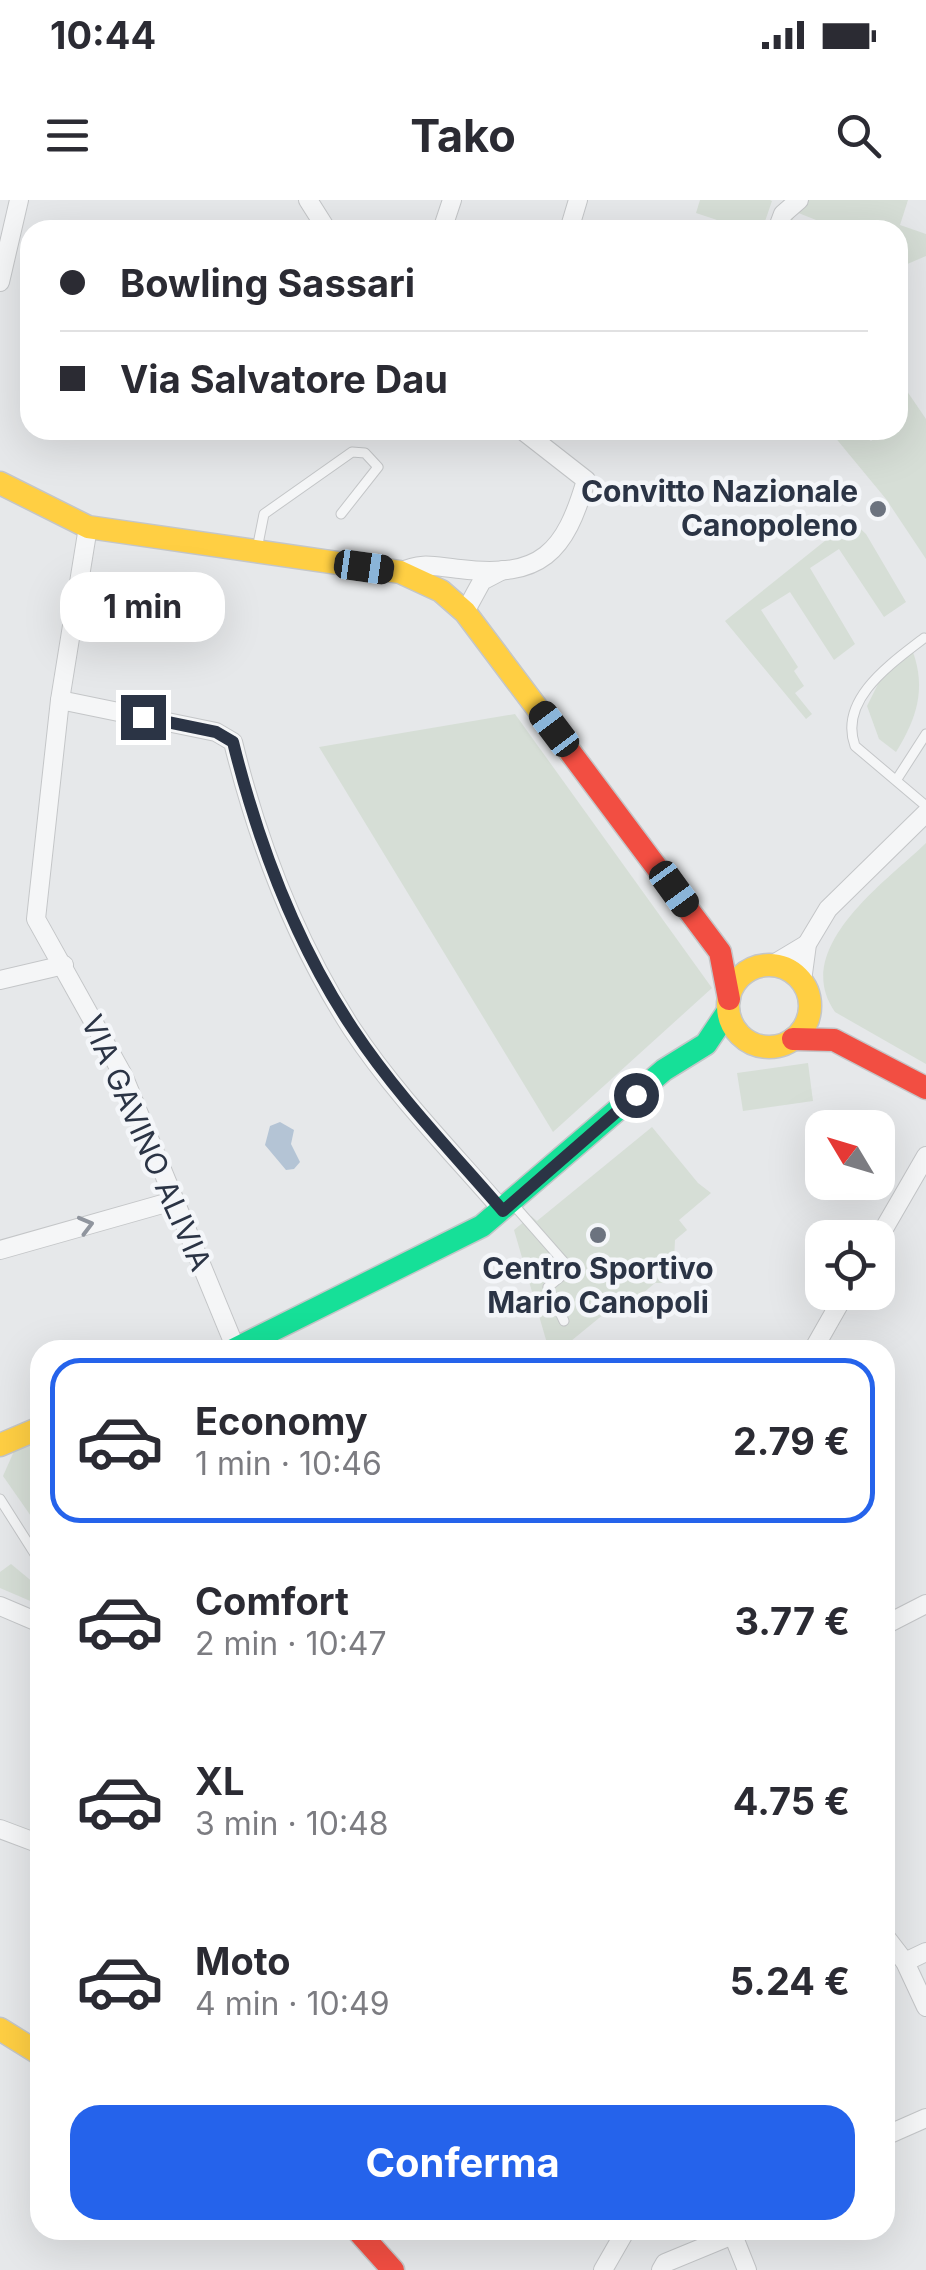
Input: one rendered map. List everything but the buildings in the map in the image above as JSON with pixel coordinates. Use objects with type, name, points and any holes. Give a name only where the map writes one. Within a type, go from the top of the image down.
[{"type":"main road","points":[[0,483],[88,528],[400,572],[442,590],[465,612],[720,952],[732,1024],[750,1042]]},
{"type":"main road","points":[[720,952],[790,970],[802,981],[810,1008],[834,1040],[926,1088]]},
{"type":"main road","points":[[251,1340],[508,1207],[664,1070],[706,1044],[741,976],[764,966]]},
{"type":"main road","points":[[706,1044],[750,1042],[774,1047],[793,1039],[806,1026],[810,1008]]},
{"type":"main road","points":[[793,1039],[834,1040]]},
{"type":"main road","points":[[0,1444],[30,1432]]},
{"type":"main road","points":[[0,2028],[30,2045]]},
{"type":"main road","points":[[366,2240],[393,2270]]},
{"type":"street","points":[[781,220],[799,200]]},
{"type":"street","points":[[0,282],[15,203]]},
{"type":"street","points":[[400,572],[420,562],[472,570],[510,567],[544,560],[563,543],[586,480],[535,440]]},
{"type":"street","name":"VIA GAVINO ALIVIA","points":[[88,528],[60,700],[36,919],[122,1075],[230,1340]]},
{"type":"street","points":[[465,612],[482,581],[510,567]]},
{"type":"street","points":[[60,700],[216,732],[233,742],[252,821],[284,903],[352,1028],[508,1207]]},
{"type":"street","points":[[802,981],[807,944],[828,910],[926,810]]},
{"type":"street","points":[[764,966],[807,944]]},
{"type":"street","points":[[0,980],[64,965]]},
{"type":"street","points":[[889,1220],[926,1156]]},
{"type":"street","points":[[0,1250],[173,1201]]},
{"type":"street","points":[[819,1340],[836,1310]]},
{"type":"street","points":[[895,1620],[926,1604]]},
{"type":"street","points":[[0,1606],[30,1620]]},
{"type":"street","points":[[0,1830],[30,1840]]},
{"type":"street","points":[[895,1949],[926,2007]]},
{"type":"street","points":[[905,1962],[926,1952]]},
{"type":"street","points":[[895,2132],[926,2118]]},
{"type":"street","points":[[603,2270],[620,2240]]},
{"type":"street","points":[[660,2270],[664,2263],[721,2240]]},
{"type":"street","points":[[735,2240],[748,2270]]},
{"type":"lane","points":[[257,552],[264,514],[352,452],[366,453],[378,467],[342,514]]},
{"type":"lane","points":[[924,638],[874,680],[857,704],[850,733],[855,746],[897,779],[926,810]]},
{"type":"lane","points":[[897,779],[926,734]]},
{"type":"lane","points":[[508,1207],[570,1269],[548,1287],[564,1322]]},
{"type":"lane","points":[[0,1499],[30,1546]]},
{"type":"shaded area","points":[[700,200],[772,201],[765,220],[717,220],[696,213]]},
{"type":"shaded area","points":[[804,200],[908,200],[902,220],[816,220],[796,212],[792,220],[787,220]]},
{"type":"shaded area","points":[[908,228],[926,234],[926,256],[908,264]]},
{"type":"shaded area","points":[[908,393],[926,419],[926,559],[886,499],[837,440],[908,440]]},
{"type":"shaded area","points":[[851,520],[866,534],[906,602],[884,617],[839,549],[810,568],[855,644],[834,660],[790,592],[761,610],[798,667],[794,671],[804,686],[795,693],[812,714],[806,719],[725,621]]},
{"type":"shaded area","points":[[913,652],[919,678],[917,703],[896,752],[879,739],[867,706],[880,680]]},
{"type":"shaded area","points":[[515,714],[712,988],[553,1132],[319,747]]},
{"type":"shaded area","points":[[926,843],[926,1064],[835,1012],[824,988],[825,964],[833,941],[849,918]]},
{"type":"shaded area","points":[[808,1063],[813,1101],[743,1111],[737,1073]]},
{"type":"shaded area","name":"Centro Sportivo Mario Canopoli","points":[[652,1127],[698,1183],[711,1193],[679,1220],[687,1230],[675,1240],[673,1283],[655,1283],[629,1305],[621,1300],[572,1340],[546,1340],[514,1230],[531,1216],[537,1221]]},
{"type":"shaded area","points":[[30,1444],[30,1515],[3,1476],[15,1449]]},
{"type":"shaded area","points":[[11,1564],[30,1580],[30,1601],[0,1588],[0,1572]]},
{"type":"water","points":[[280,1122],[294,1130],[291,1144],[300,1162],[294,1169],[286,1170],[265,1145],[270,1126]]},
{"type":"traffic: fast","points":[[253,1340],[482,1226],[664,1070],[706,1044],[728,1011]]},
{"type":"traffic: slow","points":[[0,483],[88,527],[400,572],[441,591],[465,612],[571,753]]},
{"type":"traffic: slow","points":[[769,965],[785,968],[798,977],[807,990],[810,1006],[807,1022],[798,1035],[785,1044],[769,1047],[753,1044],[740,1035],[731,1022],[728,1006],[731,990],[740,977],[753,968],[769,965]]},
{"type":"traffic: slow","points":[[0,1445],[30,1432]]},
{"type":"traffic: slow","points":[[0,2029],[30,2048]]},
{"type":"traffic: jam","points":[[571,753],[720,952],[729,999]]},
{"type":"traffic: jam","points":[[793,1039],[834,1040],[926,1088]]},
{"type":"traffic: jam","points":[[366,2240],[393,2270]]},
{"type":"place","name":"Convitto Nazionale Canopoleno","points":[[878,509]]},
{"type":"place","name":"Centro Sportivo Mario Canopoli","points":[[598,1235]]},
{"type":"route","points":[[143,717],[216,732],[233,742],[252,821],[284,903],[352,1028],[503,1211],[636,1095]]}]
